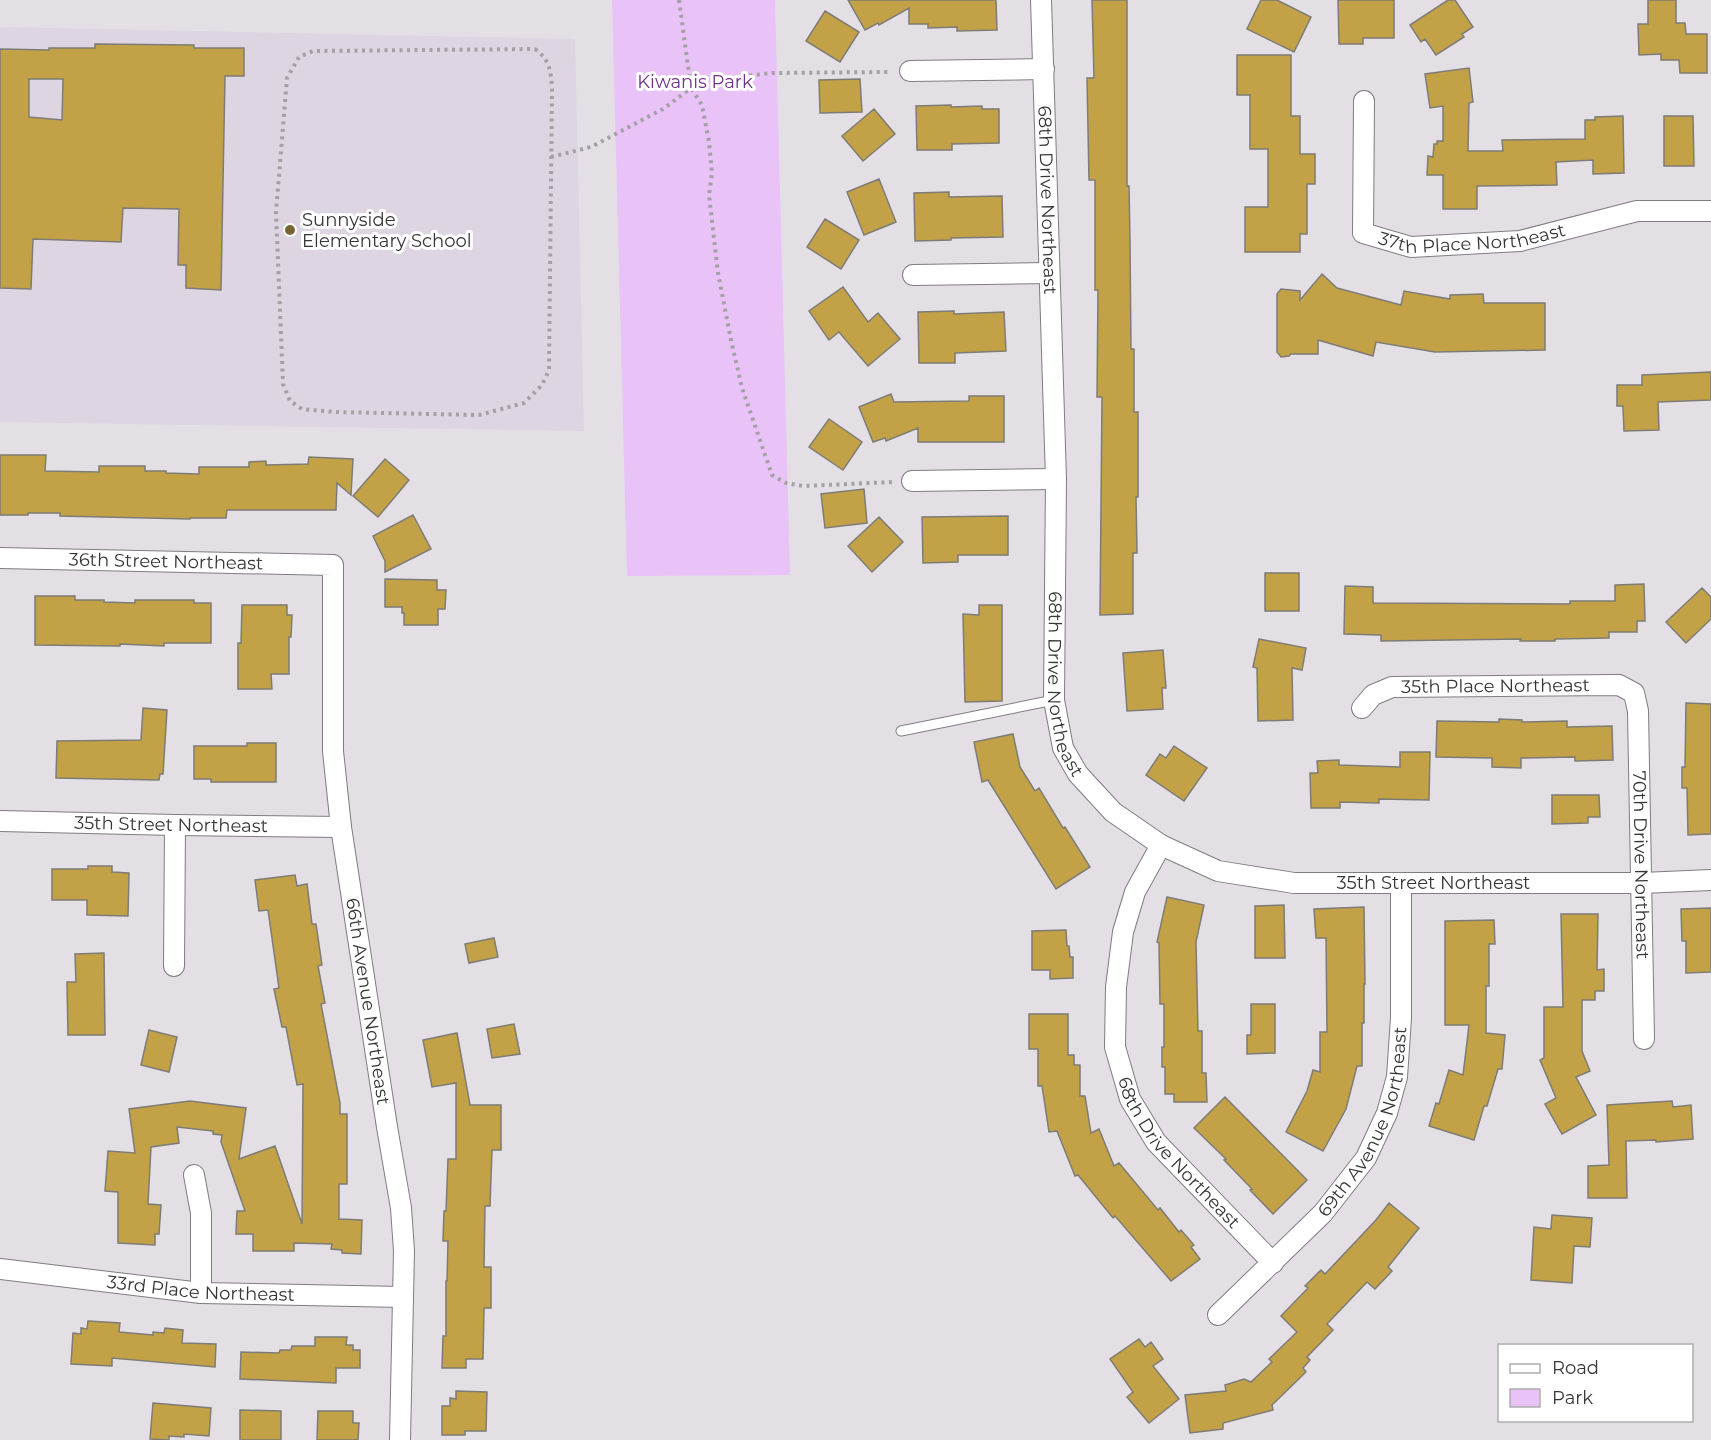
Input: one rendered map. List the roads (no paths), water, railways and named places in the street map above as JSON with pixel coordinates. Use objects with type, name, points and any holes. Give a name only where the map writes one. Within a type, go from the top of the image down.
[{"type":"street","name":"68th Drive Northeast","points":[[1041,0],[1056,479],[1054,700],[1063,747],[1078,774],[1113,812],[1161,845],[1135,892],[1123,932],[1116,987],[1115,1047],[1130,1099],[1156,1142],[1273,1263]]},
{"type":"street","points":[[910,71],[1044,69]]},
{"type":"street","name":"37th Place Northeast","points":[[1364,101],[1363,233],[1411,247],[1520,241],[1637,211],[1711,211]]},
{"type":"street","points":[[913,275],[1049,273]]},
{"type":"street","points":[[912,481],[1056,479]]},
{"type":"street","name":"36th Street Northeast","points":[[0,558],[333,565]]},
{"type":"street","name":"66th Avenue Northeast","points":[[333,565],[333,751],[341,826],[401,1208],[404,1251],[400,1440]]},
{"type":"street","name":"35th Place Northeast","points":[[1362,708],[1373,695],[1392,687],[1618,685],[1634,693]]},
{"type":"street","name":"70th Drive Northeast","points":[[1634,693],[1638,711],[1644,1039]]},
{"type":"street","name":"35th Street Northeast","points":[[0,820],[175,825],[341,826]]},
{"type":"street","points":[[174,966],[175,825]]},
{"type":"street","name":"35th Street Northeast","points":[[1161,845],[1218,871],[1294,883],[1642,883],[1711,880]]},
{"type":"street","name":"69th Avenue Northeast","points":[[1218,1315],[1323,1213],[1366,1158],[1387,1113],[1397,1077],[1401,1018],[1401,883]]},
{"type":"street","points":[[194,1175],[201,1213],[201,1293]]},
{"type":"street","name":"33rd Place Northeast","points":[[0,1269],[201,1293],[403,1297]]},
{"type":"lane","points":[[901,731],[1054,700]]},
{"type":"place","name":"Sunnyside Elementary School","points":[[290,230]]},
{"type":"park label","name":"Kiwanis Park","points":[[695,82]]}]
